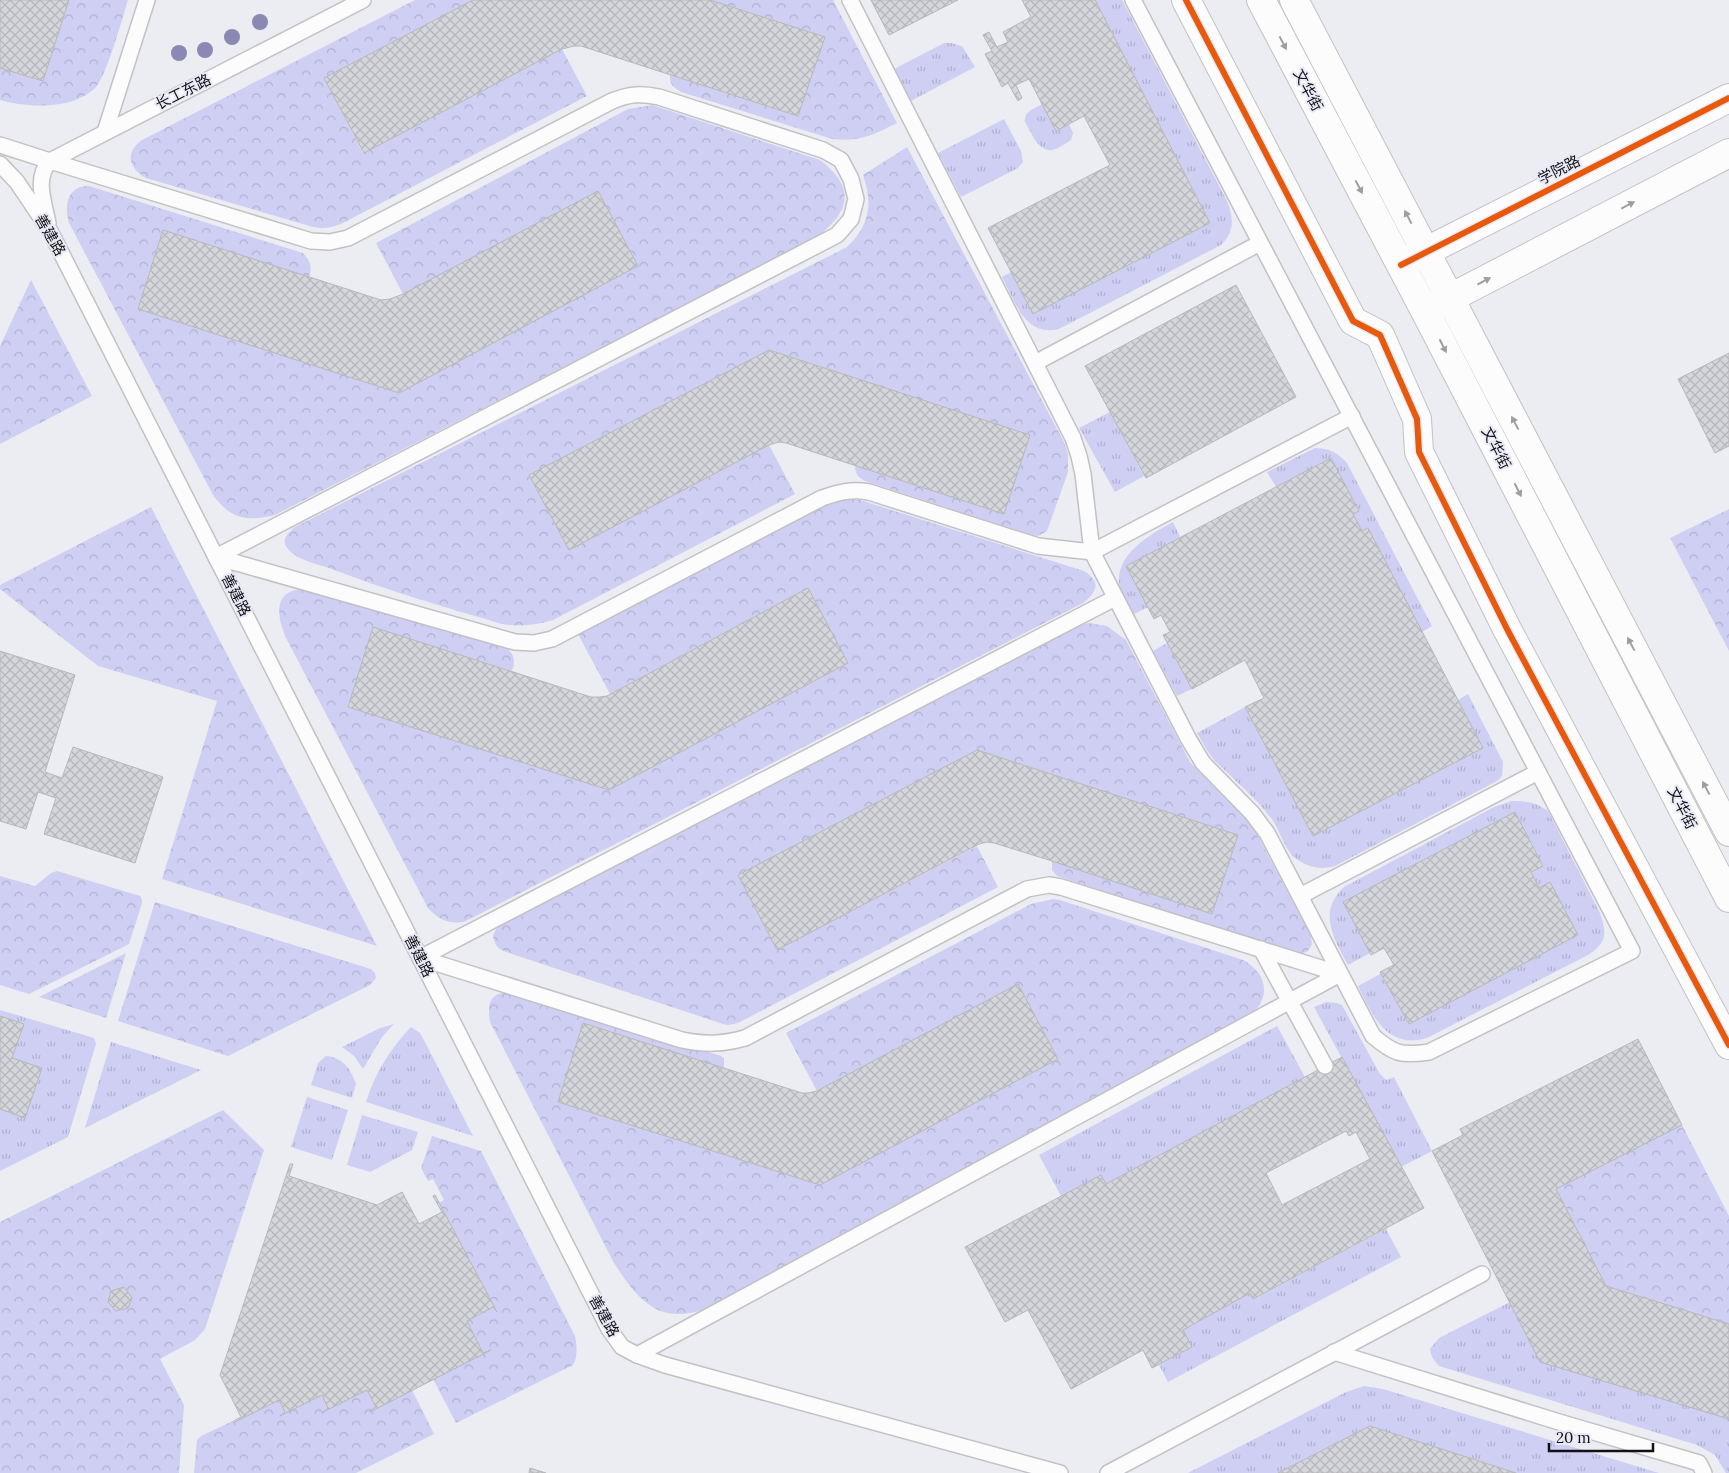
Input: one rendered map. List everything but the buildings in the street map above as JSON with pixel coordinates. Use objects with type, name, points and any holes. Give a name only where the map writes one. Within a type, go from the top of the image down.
[{"type":"street","points":[[1186,0],[1353,321],[1380,335],[1417,419],[1419,452],[1507,629],[1729,1045]]},
{"type":"street","name":"文华街","points":[[1260,0],[1426,311],[1729,898]]},
{"type":"street","name":"文华街","points":[[1294,0],[1729,832]]},
{"type":"street","name":"学院路","points":[[1401,265],[1729,98]]},
{"type":"street","points":[[1426,311],[1729,152]]},
{"type":"lane","points":[[105,132],[147,0]]},
{"type":"lane","name":"长工东路","points":[[50,161],[363,0]]},
{"type":"lane","points":[[850,0],[1073,438],[1083,474],[1092,552],[1185,732],[1203,763],[1252,813],[1267,833],[1372,1036],[1387,1048],[1407,1055],[1429,1052],[1632,951],[1133,0]]},
{"type":"lane","points":[[0,145],[311,241],[330,242],[348,238],[612,101],[628,95],[643,94],[659,97],[823,150],[841,160],[851,179],[856,199],[851,219],[837,235],[216,557]]},
{"type":"lane","points":[[50,161],[45,166],[41,179],[50,231]]},
{"type":"lane","name":"善建路","points":[[0,164],[17,182],[50,231],[610,1329],[622,1347],[665,1366],[1060,1473]]},
{"type":"lane","points":[[1035,363],[1260,243]]},
{"type":"lane","points":[[216,557],[515,642],[534,643],[552,639],[822,498],[852,490],[869,492],[1038,546],[1092,552],[1352,416]]},
{"type":"lane","points":[[420,958],[1115,598]]},
{"type":"lane","points":[[1300,896],[1538,772]]},
{"type":"lane","points":[[420,958],[682,1040],[713,1044],[745,1038],[1027,889],[1049,885],[1061,887],[1340,974]]},
{"type":"lane","points":[[1262,950],[1324,1066]]},
{"type":"lane","points":[[637,1355],[1340,974]]},
{"type":"lane","points":[[1108,1473],[1482,1274]]},
{"type":"lane","points":[[1334,1352],[1559,1422],[1699,1463],[1704,1473]]},
{"type":"green space","points":[[69,0],[128,0],[105,71],[96,87],[76,100],[50,105],[24,105],[0,100],[0,68],[43,81]]},
{"type":"green space","points":[[415,0],[473,0],[324,78],[363,153],[562,49],[587,96],[341,224],[327,228],[313,227],[146,178],[135,170],[132,165],[131,155],[133,150],[142,140]]},
{"type":"green space","points":[[710,0],[833,0],[897,123],[866,137],[842,140],[832,139],[681,92],[671,83],[670,75],[798,116],[825,37]]},
{"type":"green space","points":[[1095,0],[1122,0],[1226,199],[1231,212],[1232,224],[1229,235],[1221,245],[1059,329],[1047,330],[1037,328],[1022,315],[1002,277],[1011,272],[1033,314],[1210,223]]},
{"type":"green space","points":[[944,43],[962,46],[975,67],[911,101],[894,69]]},
{"type":"green space","points":[[1042,104],[1056,131],[1069,124],[1073,133],[1071,140],[1052,150],[1046,150],[1038,143],[1025,122],[1026,115]]},
{"type":"green space","points":[[652,105],[820,160],[840,180],[844,190],[842,210],[827,229],[815,238],[275,515],[256,518],[240,517],[226,509],[213,495],[69,223],[67,203],[69,198],[76,189],[89,186],[303,253],[310,264],[309,277],[163,230],[138,309],[399,393],[403,294],[376,243],[628,109]]},
{"type":"green space","points":[[1004,119],[1021,151],[1023,162],[1018,168],[961,197],[938,153]]},
{"type":"green space","points":[[907,147],[1064,442],[1068,454],[1068,472],[1047,531],[1038,536],[1032,535],[865,481],[856,473],[855,465],[1003,514],[1029,435],[769,350],[529,475],[569,550],[769,445],[795,494],[553,620],[528,625],[502,624],[393,591],[307,561],[292,553],[286,546],[286,537],[295,527],[847,247],[861,231],[867,214],[868,195],[863,175]]},
{"type":"green space","points":[[31,280],[92,396],[0,444],[0,346]]},
{"type":"green space","points":[[1110,412],[1144,476],[1115,492],[1079,428]]},
{"type":"green space","points":[[1315,448],[1333,452],[1347,463],[1432,626],[1422,632],[1368,528],[1362,531],[1353,514],[1359,510],[1331,458],[1276,487],[1267,472]]},
{"type":"green space","points":[[848,499],[860,500],[1084,571],[1095,583],[1094,591],[1083,603],[464,922],[448,922],[428,908],[286,638],[279,612],[280,604],[288,593],[306,589],[504,646],[513,657],[512,671],[373,628],[348,707],[609,790],[848,663],[808,588],[610,694],[578,634],[824,506]]},
{"type":"green space","points":[[151,507],[377,946],[162,879],[217,701],[98,666],[0,589],[0,585]]},
{"type":"green space","points":[[1729,509],[1729,651],[1670,538]]},
{"type":"green space","points":[[1173,522],[1180,537],[1126,566],[1148,607],[1134,614],[1121,591],[1119,579],[1121,568],[1126,558],[1143,541]]},
{"type":"green space","points":[[1089,623],[1107,626],[1126,640],[1190,762],[1252,825],[1311,936],[1312,945],[1307,952],[1297,954],[1057,876],[1052,870],[1052,861],[1212,914],[1238,835],[977,750],[738,875],[777,950],[977,846],[998,887],[738,1023],[723,1024],[506,952],[495,944],[493,935],[502,922],[1081,625]]},
{"type":"green space","points":[[1167,643],[1192,689],[1177,696],[1153,651]]},
{"type":"green space","points":[[1468,694],[1503,762],[1502,776],[1497,781],[1330,867],[1312,866],[1303,863],[1293,856],[1265,810],[1214,760],[1197,733],[1245,707],[1313,836],[1483,748],[1458,700]]},
{"type":"green space","points":[[1512,801],[1531,803],[1548,811],[1599,911],[1604,930],[1602,941],[1588,955],[1427,1038],[1401,1039],[1391,1034],[1375,1018],[1358,986],[1382,973],[1409,1024],[1578,935],[1550,883],[1539,888],[1531,872],[1543,865],[1515,812],[1344,902],[1370,953],[1348,965],[1333,935],[1330,916],[1331,906],[1336,896],[1344,887],[1494,807]]},
{"type":"green space","points":[[57,871],[140,896],[142,903],[129,944],[29,994],[0,985],[0,876],[35,886],[51,873]]},
{"type":"green space","points":[[1053,899],[1243,960],[1251,965],[1261,977],[1264,991],[1263,998],[1253,1013],[708,1308],[691,1313],[677,1314],[664,1312],[652,1307],[632,1289],[623,1277],[614,1263],[490,1022],[489,1008],[493,998],[501,993],[515,991],[721,1056],[724,1058],[724,1068],[583,1023],[558,1102],[819,1185],[1058,1059],[1018,984],[817,1091],[786,1033],[1031,904]]},
{"type":"green space","points":[[155,902],[371,969],[375,973],[376,978],[370,985],[228,1056],[118,1021]]},
{"type":"green space","points":[[126,953],[106,1018],[39,997]]},
{"type":"green space","points":[[1326,1002],[1342,1005],[1380,1074],[1386,1080],[1394,1077],[1432,1151],[1401,1167],[1314,1007]]},
{"type":"green space","points":[[0,1010],[94,1038],[96,1044],[68,1137],[0,1171],[0,1054],[12,1058],[24,1024],[0,1016]]},
{"type":"green space","points":[[394,1024],[382,1037],[363,1069],[354,1056],[342,1047],[380,1028]]},
{"type":"green space","points":[[1277,1026],[1305,1077],[1106,1184],[1101,1175],[1061,1196],[1039,1155]]},
{"type":"green space","points":[[411,1027],[420,1033],[424,1040],[473,1136],[366,1102],[384,1062]]},
{"type":"green space","points":[[111,1042],[201,1070],[85,1128]]},
{"type":"green space","points":[[326,1056],[341,1061],[351,1073],[356,1084],[352,1098],[311,1085],[318,1063]]},
{"type":"green space","points":[[307,1097],[348,1110],[332,1160],[291,1147]]},
{"type":"green space","points":[[223,1110],[264,1150],[205,1329],[195,1340],[160,1359],[184,1405],[179,1473],[0,1473],[0,1222]]},
{"type":"green space","points":[[362,1115],[418,1132],[412,1150],[370,1172],[347,1165]]},
{"type":"green space","points":[[1682,1125],[1729,1216],[1729,1324],[1606,1286],[1556,1189]]},
{"type":"green space","points":[[432,1136],[481,1151],[575,1336],[577,1347],[573,1365],[456,1423],[433,1379],[491,1350],[483,1353],[467,1321],[493,1307],[497,1312],[439,1203],[444,1200],[433,1179],[428,1181],[421,1168]]},
{"type":"green space","points":[[1386,1229],[1401,1257],[1168,1382],[1159,1365],[1192,1347],[1183,1330],[1250,1293],[1254,1299]]},
{"type":"green space","points":[[1510,1302],[1729,1419],[1729,1473],[1726,1473],[1715,1455],[1697,1445],[1439,1366],[1432,1357],[1430,1349],[1439,1338]]},
{"type":"green space","points":[[1364,1386],[1383,1389],[1659,1473],[1516,1473],[1370,1426],[1278,1473],[1188,1473],[1346,1392]]},
{"type":"green space","points":[[367,1390],[376,1407],[370,1412],[412,1390],[434,1434],[356,1473],[194,1473],[197,1440],[201,1436],[279,1400],[285,1412],[280,1416],[322,1395],[328,1408],[323,1412]]},
{"type":"cycle path","points":[[1186,0],[1353,321],[1380,335],[1417,419],[1419,452],[1507,629],[1729,1045]]},
{"type":"cycle path","points":[[1401,265],[1729,98]]}]
